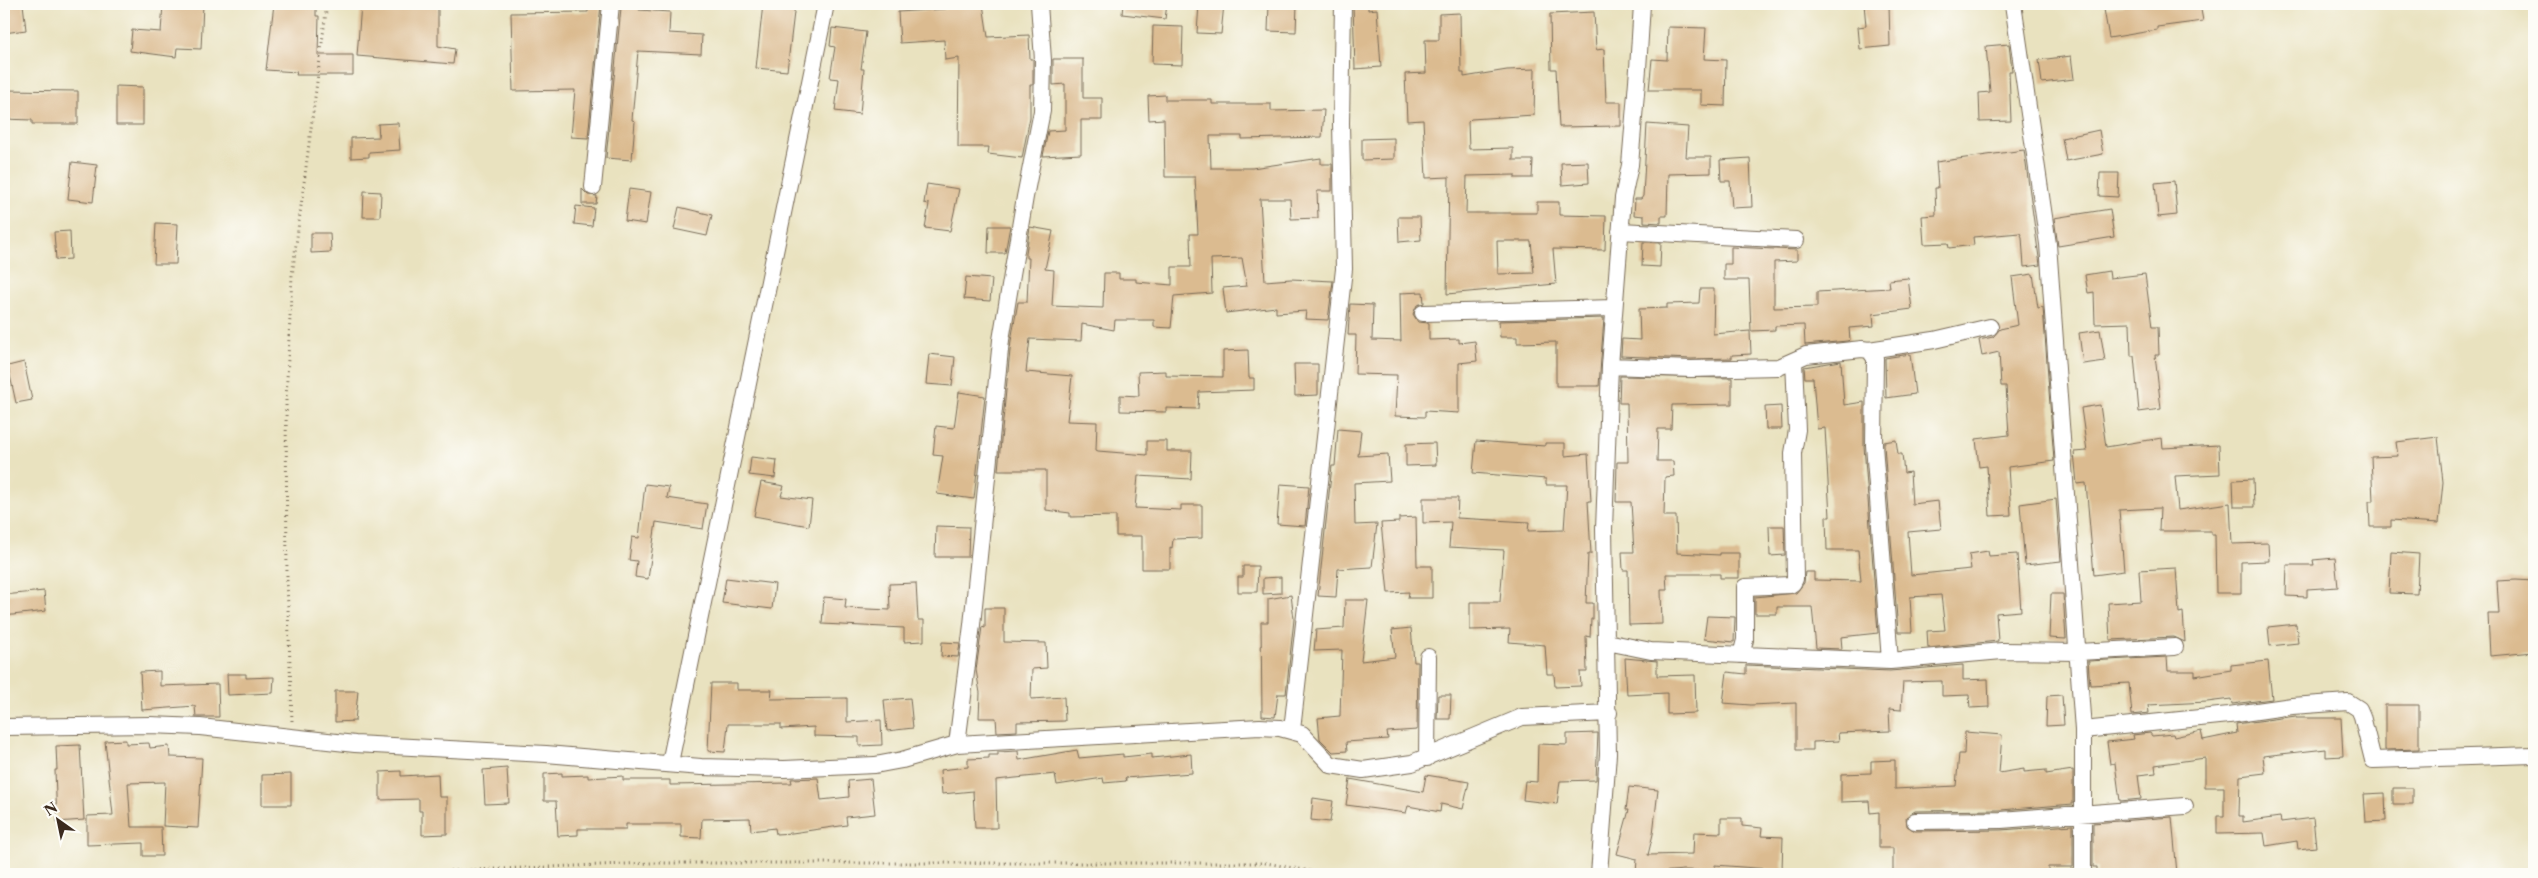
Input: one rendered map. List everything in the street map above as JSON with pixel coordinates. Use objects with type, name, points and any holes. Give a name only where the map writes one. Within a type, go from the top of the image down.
[{"type":"street","points":[[593,187],[611,4]]},
{"type":"street","points":[[670,763],[826,4]]},
{"type":"street","points":[[956,744],[972,625],[1001,340],[1025,197],[1042,112],[1043,60],[1039,4]]},
{"type":"street","points":[[1292,730],[1344,269],[1341,124],[1343,4]]},
{"type":"street","points":[[1599,874],[1608,754],[1604,529],[1610,366],[1623,198],[1630,165],[1642,4]]},
{"type":"street","points":[[2013,4],[2048,244],[2083,730],[2083,874]]},
{"type":"street","points":[[1620,231],[1796,240]]},
{"type":"street","points":[[1424,313],[1614,308]]},
{"type":"street","points":[[1610,366],[1692,369],[1779,367],[1806,355],[1862,348],[1869,350],[1934,340],[1990,327]]},
{"type":"street","points":[[1869,350],[1874,358],[1874,445],[1890,661]]},
{"type":"street","points":[[1741,654],[1744,640],[1745,587],[1793,584],[1795,578],[1793,453],[1797,430],[1794,361]]},
{"type":"street","points":[[1607,642],[1651,651],[1890,661],[2002,651],[2078,652],[2175,647]]},
{"type":"street","points":[[1427,758],[1428,657]]},
{"type":"street","points":[[2083,730],[2127,724],[2229,716],[2292,706],[2348,702],[2359,708],[2373,760],[2534,755]]},
{"type":"street","points":[[4,727],[150,725],[200,727],[356,744],[746,769],[875,765],[902,760],[956,744],[1260,727],[1292,730],[1302,734],[1331,765],[1344,768],[1384,768],[1427,758],[1522,717],[1608,713]]},
{"type":"street","points":[[1915,821],[2001,820],[2185,806]]},
{"type":"path","points":[[292,736],[287,581],[286,400],[292,276],[327,4]]},
{"type":"path","points":[[370,874],[651,863],[1236,862],[1266,862],[1326,874]]},
{"type":"building","points":[[4,4],[23,4],[26,30],[4,33]]},
{"type":"building","points":[[163,4],[203,4],[201,49],[177,48],[176,57],[130,51],[132,30],[161,32]]},
{"type":"building","points":[[274,4],[316,4],[316,16],[319,16],[318,55],[353,55],[353,75],[296,75],[297,72],[266,70]]},
{"type":"building","points":[[361,4],[438,4],[438,46],[455,49],[453,64],[357,56]]},
{"type":"building","points":[[588,4],[601,4],[588,138],[571,137],[575,90],[513,91],[511,13],[588,12]]},
{"type":"building","points":[[763,4],[795,4],[787,71],[756,68]]},
{"type":"building","points":[[946,4],[983,4],[988,37],[1029,35],[1030,59],[1033,59],[1033,85],[1030,85],[1030,117],[1022,158],[988,154],[989,147],[958,147],[959,58],[945,60],[944,40],[900,43],[898,12],[946,9]]},
{"type":"building","points":[[1123,4],[1167,4],[1165,19],[1122,14]]},
{"type":"building","points":[[1199,4],[1224,4],[1221,34],[1197,33]]},
{"type":"building","points":[[1269,4],[1297,4],[1296,32],[1268,31]]},
{"type":"building","points":[[1353,4],[1368,4],[1368,10],[1377,9],[1381,67],[1355,69]]},
{"type":"building","points":[[1864,4],[1889,4],[1890,46],[1860,49],[1858,27],[1866,26]]},
{"type":"building","points":[[2134,4],[2200,4],[2203,21],[2157,27],[2157,30],[2109,38],[2104,9]]},
{"type":"building","points":[[639,7],[639,10],[670,12],[669,33],[702,35],[701,54],[638,51],[632,120],[635,121],[632,160],[606,158],[621,8]]},
{"type":"building","points":[[1594,12],[1596,50],[1604,49],[1606,102],[1621,102],[1621,126],[1559,127],[1556,69],[1551,69],[1550,14]]},
{"type":"building","points":[[1460,13],[1461,73],[1464,73],[1464,77],[1507,70],[1535,69],[1534,115],[1471,119],[1468,122],[1469,149],[1513,148],[1513,160],[1533,160],[1532,178],[1515,178],[1515,175],[1467,176],[1466,213],[1537,213],[1537,202],[1559,202],[1559,215],[1606,216],[1605,250],[1553,249],[1556,284],[1447,294],[1449,177],[1426,178],[1423,120],[1407,121],[1405,74],[1426,73],[1425,40],[1439,40],[1439,14]],"holes":[[[1497,241],[1531,241],[1534,273],[1498,274]]]},
{"type":"building","points":[[1153,26],[1183,27],[1182,65],[1152,64]]},
{"type":"building","points":[[1668,27],[1706,28],[1704,59],[1726,60],[1725,106],[1701,105],[1701,90],[1649,90],[1652,59],[1667,60]]},
{"type":"building","points":[[832,28],[866,32],[861,69],[864,69],[860,114],[835,111],[839,79],[830,78],[835,47],[830,46]]},
{"type":"building","points":[[2009,44],[2012,71],[2009,71],[2011,121],[1980,122],[1979,93],[1990,92],[1986,46]]},
{"type":"building","points":[[2071,56],[2074,79],[2042,83],[2039,60]]},
{"type":"building","points":[[1053,59],[1083,59],[1083,98],[1102,98],[1102,120],[1081,120],[1081,154],[1043,156],[1048,131],[1065,130],[1065,84],[1053,85]]},
{"type":"building","points":[[116,86],[143,87],[143,125],[116,125]]},
{"type":"building","points":[[4,90],[78,91],[78,124],[32,124],[32,120],[4,119]]},
{"type":"building","points":[[1165,95],[1165,100],[1212,100],[1212,104],[1271,104],[1271,111],[1324,110],[1322,137],[1242,139],[1242,136],[1210,136],[1211,168],[1252,168],[1321,158],[1321,164],[1332,164],[1332,191],[1317,191],[1318,218],[1291,219],[1290,199],[1260,199],[1265,281],[1291,279],[1333,281],[1328,320],[1305,319],[1306,311],[1276,313],[1276,307],[1226,313],[1223,288],[1247,286],[1242,258],[1211,259],[1212,293],[1174,296],[1171,328],[1154,327],[1154,320],[1115,320],[1114,330],[1082,324],[1081,341],[1030,339],[1026,372],[1072,376],[1067,421],[1097,422],[1096,450],[1147,455],[1147,441],[1167,441],[1167,451],[1192,451],[1191,479],[1138,476],[1135,508],[1181,510],[1181,505],[1202,505],[1202,538],[1173,539],[1172,548],[1170,547],[1170,569],[1142,569],[1142,536],[1116,536],[1116,516],[1070,517],[1070,513],[1046,510],[1046,470],[998,470],[1011,341],[1018,302],[1027,302],[1029,258],[1026,258],[1026,253],[1030,227],[1053,231],[1045,269],[1054,270],[1052,306],[1103,308],[1104,273],[1119,273],[1119,279],[1136,279],[1136,282],[1172,285],[1172,267],[1191,267],[1190,234],[1198,234],[1195,177],[1165,177],[1164,119],[1149,120],[1148,96]]},
{"type":"building","points":[[398,123],[400,150],[369,152],[369,157],[351,158],[351,138],[379,137],[378,124]]},
{"type":"building","points":[[1647,124],[1688,127],[1686,157],[1711,157],[1711,173],[1668,174],[1667,216],[1661,216],[1661,223],[1644,222],[1644,216],[1634,215],[1635,199],[1641,199],[1643,196]]},
{"type":"building","points":[[2099,130],[2103,154],[2066,161],[2062,138]]},
{"type":"building","points":[[1394,138],[1394,159],[1362,160],[1362,139]]},
{"type":"building","points":[[2024,150],[2040,265],[2024,267],[2022,237],[2020,233],[1973,237],[1974,245],[1949,248],[1948,243],[1924,244],[1922,216],[1936,215],[1935,188],[1938,188],[1936,162]]},
{"type":"building","points":[[1750,158],[1752,207],[1732,208],[1730,181],[1721,181],[1720,160]]},
{"type":"building","points":[[72,162],[97,165],[93,202],[68,199]]},
{"type":"building","points":[[1588,162],[1589,183],[1562,185],[1561,163]]},
{"type":"building","points":[[2100,173],[2119,173],[2118,197],[2099,196]]},
{"type":"building","points":[[2174,181],[2177,215],[2158,217],[2155,183]]},
{"type":"building","points":[[927,184],[959,189],[950,231],[925,228],[929,204],[924,203]]},
{"type":"building","points":[[582,189],[588,195],[597,196],[596,204],[582,204]]},
{"type":"building","points":[[629,189],[651,192],[646,224],[625,221]]},
{"type":"building","points":[[364,191],[381,192],[380,217],[363,217]]},
{"type":"building","points":[[576,206],[594,208],[592,226],[574,224]]},
{"type":"building","points":[[679,207],[712,215],[707,236],[674,229]]},
{"type":"building","points":[[2110,209],[2114,237],[2058,246],[2054,218]]},
{"type":"building","points":[[1398,217],[1420,217],[1421,240],[1399,242]]},
{"type":"building","points":[[156,223],[178,224],[176,264],[154,264]]},
{"type":"building","points":[[989,226],[1010,226],[1005,253],[988,253]]},
{"type":"building","points":[[70,231],[71,259],[56,260],[54,232]]},
{"type":"building","points":[[311,233],[330,233],[331,252],[311,253]]},
{"type":"building","points":[[1643,242],[1661,243],[1660,267],[1642,266]]},
{"type":"building","points":[[1731,247],[1797,250],[1797,261],[1774,262],[1774,308],[1817,307],[1817,292],[1890,288],[1889,280],[1908,278],[1912,309],[1873,314],[1874,326],[1849,328],[1850,340],[1847,341],[1805,345],[1804,325],[1775,326],[1775,330],[1751,331],[1749,280],[1724,280],[1724,264],[1731,264]]},
{"type":"building","points":[[2109,271],[2110,278],[2145,274],[2152,327],[2158,327],[2159,355],[2155,355],[2161,409],[2139,412],[2134,356],[2131,356],[2130,323],[2095,324],[2094,292],[2088,293],[2085,275]]},
{"type":"building","points":[[2033,274],[2038,308],[2043,307],[2054,461],[2008,467],[2011,515],[1990,516],[1987,466],[1979,467],[1976,439],[2009,435],[2006,386],[2001,386],[1999,352],[1982,356],[1979,340],[1993,337],[2000,329],[2018,325],[2012,277]]},
{"type":"building","points":[[966,277],[992,279],[990,301],[964,299]]},
{"type":"building","points":[[1700,289],[1714,289],[1713,334],[1750,331],[1751,354],[1732,355],[1732,358],[1691,359],[1621,356],[1622,339],[1640,340],[1639,309],[1667,308],[1667,304],[1699,303]]},
{"type":"building","points":[[1423,292],[1424,303],[1417,305],[1413,314],[1418,322],[1429,323],[1429,340],[1459,339],[1459,343],[1475,341],[1477,361],[1459,363],[1459,413],[1425,411],[1425,417],[1395,416],[1397,375],[1355,374],[1356,335],[1348,335],[1350,304],[1373,305],[1372,340],[1401,341],[1400,293]]},
{"type":"building","points":[[1604,318],[1599,386],[1556,386],[1556,342],[1517,343],[1517,337],[1500,337],[1499,321]]},
{"type":"building","points":[[2100,330],[2105,361],[2083,364],[2079,333]]},
{"type":"building","points":[[1248,350],[1249,378],[1254,378],[1254,390],[1199,392],[1198,409],[1166,408],[1166,412],[1120,411],[1120,395],[1139,396],[1138,372],[1166,371],[1166,376],[1223,377],[1223,351]]},
{"type":"building","points":[[929,354],[955,357],[952,386],[926,384]]},
{"type":"building","points":[[1910,354],[1915,394],[1886,398],[1885,358]]},
{"type":"building","points":[[1841,361],[1844,405],[1864,402],[1864,446],[1878,633],[1841,637],[1842,649],[1816,648],[1812,607],[1777,607],[1777,614],[1755,614],[1755,597],[1796,593],[1804,583],[1805,572],[1814,572],[1814,580],[1861,581],[1858,550],[1827,550],[1826,517],[1830,517],[1825,428],[1817,429],[1813,378],[1805,378],[1804,367]]},
{"type":"building","points":[[24,362],[32,400],[16,403],[8,366]]},
{"type":"building","points":[[1294,364],[1318,364],[1318,395],[1295,396]]},
{"type":"building","points":[[1620,376],[1732,378],[1732,404],[1672,405],[1671,429],[1658,429],[1657,461],[1673,461],[1674,476],[1665,477],[1664,516],[1676,516],[1677,553],[1720,555],[1720,553],[1739,553],[1739,578],[1720,578],[1720,574],[1666,574],[1667,590],[1661,590],[1662,624],[1629,625],[1628,570],[1623,570],[1622,552],[1634,552],[1631,502],[1616,502],[1617,462],[1628,462],[1627,403],[1619,403]]},
{"type":"building","points":[[959,392],[985,396],[974,499],[937,494],[943,456],[933,455],[936,426],[954,428]]},
{"type":"building","points":[[2100,405],[2106,447],[2162,438],[2163,448],[2219,445],[2220,474],[2175,476],[2178,510],[2230,503],[2232,544],[2268,543],[2269,561],[2241,562],[2241,593],[2216,593],[2215,534],[2211,534],[2211,531],[2159,531],[2160,508],[2119,510],[2124,571],[2094,575],[2086,483],[2077,484],[2074,452],[2087,451],[2081,408]]},
{"type":"building","points":[[1781,406],[1782,429],[1766,429],[1765,407]]},
{"type":"building","points":[[1338,429],[1361,431],[1358,456],[1388,454],[1390,481],[1354,483],[1355,525],[1377,524],[1372,567],[1338,569],[1336,597],[1318,596],[1332,466],[1335,466]]},
{"type":"building","points":[[2438,437],[2443,482],[2439,523],[2391,520],[2391,527],[2370,527],[2369,501],[2373,501],[2371,457],[2398,456],[2396,442]]},
{"type":"building","points":[[1896,440],[1898,454],[1902,454],[1904,473],[1910,472],[1912,504],[1938,501],[1941,529],[1908,532],[1911,575],[1971,569],[1969,554],[1988,551],[1989,556],[2017,554],[2021,611],[1996,613],[1998,641],[1928,648],[1927,631],[1945,630],[1941,595],[1910,597],[1912,632],[1898,632],[1884,445],[1884,442]]},
{"type":"building","points":[[1476,441],[1545,446],[1545,443],[1565,443],[1565,456],[1588,454],[1591,501],[1588,501],[1591,554],[1588,554],[1586,603],[1593,603],[1593,619],[1591,619],[1590,637],[1586,636],[1587,672],[1580,672],[1581,686],[1555,687],[1554,674],[1547,674],[1545,645],[1509,642],[1510,629],[1470,630],[1470,602],[1500,602],[1504,550],[1449,547],[1451,522],[1423,523],[1423,498],[1458,498],[1457,518],[1529,522],[1528,531],[1564,530],[1567,485],[1546,485],[1546,479],[1473,473]]},
{"type":"building","points":[[1435,443],[1436,465],[1406,466],[1406,444]]},
{"type":"building","points":[[751,457],[777,460],[775,478],[749,475]]},
{"type":"building","points":[[2253,479],[2254,507],[2234,507],[2233,480]]},
{"type":"building","points":[[761,482],[784,486],[781,496],[812,500],[809,526],[754,516]]},
{"type":"building","points":[[645,484],[669,487],[667,498],[707,504],[703,529],[656,522],[648,579],[635,577],[637,561],[629,560],[632,537],[639,538]]},
{"type":"building","points":[[1280,484],[1309,486],[1305,526],[1277,524]]},
{"type":"building","points":[[2056,499],[2061,561],[2025,565],[2020,504]]},
{"type":"building","points":[[1416,517],[1417,566],[1432,566],[1432,598],[1408,598],[1409,592],[1388,593],[1381,523],[1399,522],[1399,518]]},
{"type":"building","points":[[936,526],[969,527],[968,557],[935,557]]},
{"type":"building","points":[[1769,526],[1784,526],[1785,555],[1770,556]]},
{"type":"building","points":[[2391,552],[2419,554],[2417,594],[2389,593]]},
{"type":"building","points":[[2335,558],[2338,587],[2307,589],[2307,597],[2286,596],[2287,565],[2314,565],[2313,560]]},
{"type":"building","points":[[1243,566],[1258,566],[1257,592],[1238,592],[1238,577],[1243,577]]},
{"type":"building","points":[[2176,568],[2179,613],[2183,612],[2185,642],[2174,637],[2110,640],[2108,603],[2141,601],[2139,570]]},
{"type":"building","points":[[1281,577],[1281,593],[1263,594],[1263,578]]},
{"type":"building","points":[[726,578],[775,584],[772,609],[722,603]]},
{"type":"building","points":[[2497,581],[2534,581],[2534,652],[2490,656],[2488,614],[2499,614]]},
{"type":"building","points":[[916,583],[918,620],[924,620],[924,641],[904,642],[904,628],[822,624],[824,597],[846,599],[845,608],[890,610],[889,584]]},
{"type":"building","points":[[44,591],[46,611],[4,616],[4,595]]},
{"type":"building","points":[[2051,594],[2063,594],[2066,639],[2049,638]]},
{"type":"building","points":[[1291,595],[1294,619],[1286,694],[1278,694],[1275,717],[1262,716],[1261,622],[1268,622],[1268,599]]},
{"type":"building","points":[[1345,600],[1368,600],[1361,661],[1395,657],[1392,630],[1411,628],[1414,662],[1418,662],[1417,730],[1387,732],[1388,739],[1346,742],[1347,751],[1333,752],[1320,739],[1318,718],[1340,716],[1342,650],[1314,651],[1316,630],[1344,628]]},
{"type":"building","points":[[985,608],[1004,608],[1004,642],[1046,643],[1047,668],[1032,669],[1031,699],[1064,697],[1065,721],[1017,722],[1017,731],[997,732],[996,718],[979,718],[980,693],[976,670],[982,627],[985,628]]},
{"type":"building","points":[[1707,616],[1735,617],[1734,642],[1704,639]]},
{"type":"building","points":[[2296,624],[2298,643],[2270,646],[2268,627]]},
{"type":"building","points":[[942,642],[960,643],[958,657],[941,656]]},
{"type":"building","points":[[2167,657],[2168,671],[2195,671],[2195,676],[2231,670],[2231,665],[2268,661],[2272,699],[2232,704],[2231,699],[2148,705],[2149,713],[2132,715],[2129,683],[2090,685],[2088,661]]},
{"type":"building","points":[[1625,658],[1657,661],[1657,676],[1695,675],[1696,713],[1667,714],[1667,693],[1627,695]]},
{"type":"building","points":[[1746,665],[1890,671],[1963,665],[1963,680],[1988,679],[1989,707],[1970,708],[1969,695],[1942,696],[1942,681],[1903,682],[1901,710],[1889,709],[1890,731],[1838,733],[1839,741],[1813,742],[1813,750],[1796,750],[1796,703],[1751,705],[1723,703],[1727,672],[1746,674]]},
{"type":"building","points":[[160,671],[160,686],[218,684],[219,717],[196,717],[195,706],[142,710],[140,672]]},
{"type":"building","points":[[227,674],[246,674],[246,678],[274,677],[273,693],[228,695]]},
{"type":"building","points":[[711,683],[737,683],[737,690],[772,690],[771,699],[847,698],[847,722],[881,720],[882,745],[859,746],[859,737],[814,736],[814,727],[781,729],[781,724],[728,724],[725,752],[708,751]]},
{"type":"building","points":[[335,691],[358,691],[355,721],[335,722]]},
{"type":"building","points":[[1438,695],[1451,695],[1450,719],[1437,719]]},
{"type":"building","points":[[2062,695],[2064,725],[2046,726],[2047,696]]},
{"type":"building","points":[[910,698],[913,728],[887,731],[884,700]]},
{"type":"building","points":[[2385,705],[2419,705],[2419,749],[2385,750]]},
{"type":"building","points":[[2296,716],[2296,718],[2341,718],[2343,756],[2326,757],[2326,749],[2263,756],[2265,773],[2240,776],[2239,816],[2243,816],[2243,822],[2280,817],[2281,822],[2313,818],[2316,847],[2298,849],[2297,841],[2266,846],[2264,833],[2217,834],[2217,816],[2224,816],[2224,787],[2205,787],[2205,758],[2155,765],[2156,773],[2138,775],[2141,799],[2120,801],[2115,763],[2110,764],[2107,742],[2134,739],[2133,735],[2150,733],[2152,736],[2173,734],[2174,737],[2201,731],[2203,740],[2237,733],[2236,724]]},
{"type":"building","points":[[1965,732],[2002,735],[1999,773],[2024,769],[2024,772],[2046,770],[2046,774],[2073,770],[2073,804],[2001,810],[1915,811],[1906,817],[1907,826],[1915,831],[2001,830],[2073,825],[2073,867],[2048,867],[2048,874],[1893,874],[1893,848],[1879,848],[1879,812],[1870,813],[1869,801],[1841,802],[1841,774],[1871,773],[1871,761],[1895,760],[1895,789],[1956,786],[1959,754],[1964,754]]},
{"type":"building","points":[[1598,733],[1596,780],[1560,781],[1557,804],[1523,800],[1525,781],[1537,782],[1538,744],[1567,745],[1567,734]]},
{"type":"building","points":[[126,740],[126,744],[149,743],[150,748],[169,746],[170,757],[202,758],[198,828],[163,826],[165,782],[128,783],[131,827],[161,827],[162,856],[143,856],[143,843],[87,845],[87,816],[113,815],[105,741]]},
{"type":"building","points":[[80,745],[84,820],[57,822],[56,746]]},
{"type":"building","points":[[1077,750],[1079,758],[1123,754],[1123,757],[1152,754],[1152,758],[1191,754],[1192,773],[1125,778],[1126,781],[1104,783],[1103,778],[1057,785],[1055,774],[996,780],[997,828],[975,828],[973,791],[942,794],[940,770],[968,767],[968,759],[989,758],[989,755],[998,755],[998,752],[1018,751],[1019,760]]},
{"type":"building","points":[[507,768],[509,803],[485,804],[483,770]]},
{"type":"building","points":[[401,771],[401,776],[438,774],[439,797],[447,797],[447,834],[422,835],[422,811],[419,811],[419,799],[380,800],[380,772]]},
{"type":"building","points":[[562,773],[562,776],[588,775],[588,778],[623,776],[623,780],[670,780],[670,785],[792,783],[791,779],[818,778],[821,800],[849,797],[848,781],[871,779],[875,814],[846,817],[847,825],[792,833],[776,834],[775,828],[751,831],[750,818],[702,819],[701,838],[681,837],[681,824],[626,824],[626,829],[578,829],[578,835],[558,836],[556,801],[544,801],[544,774]]},
{"type":"building","points":[[291,774],[291,805],[262,805],[262,775]]},
{"type":"building","points":[[1426,775],[1469,782],[1463,809],[1441,804],[1440,812],[1408,806],[1406,813],[1346,805],[1350,779],[1423,792]]},
{"type":"building","points":[[1629,787],[1658,790],[1653,834],[1648,855],[1693,854],[1694,832],[1721,833],[1721,818],[1742,818],[1742,826],[1762,828],[1761,836],[1783,837],[1782,870],[1715,865],[1715,871],[1684,870],[1661,872],[1660,874],[1636,874],[1637,859],[1617,854],[1629,810],[1626,810]]},
{"type":"building","points":[[2393,788],[2413,788],[2413,804],[2393,804]]},
{"type":"building","points":[[2385,793],[2386,821],[2366,822],[2364,794]]},
{"type":"building","points":[[1313,798],[1333,801],[1330,822],[1311,820]]},
{"type":"building","points":[[2172,817],[2177,874],[2097,874],[2097,867],[2093,867],[2093,823]]}]
